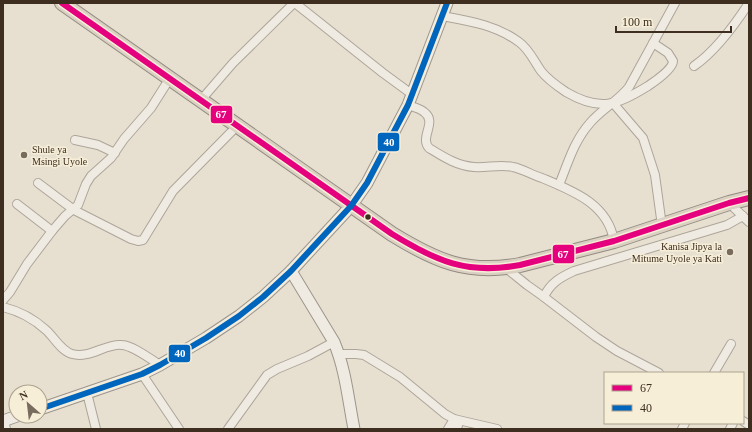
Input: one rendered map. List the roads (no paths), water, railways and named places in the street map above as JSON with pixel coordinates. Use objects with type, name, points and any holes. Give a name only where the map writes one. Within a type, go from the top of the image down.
[{"type":"highway","points":[[62,3],[392,234],[425,254],[456,265],[474,268],[506,268],[542,260],[614,241],[730,202],[749,198]]},
{"type":"street","points":[[201,100],[233,63],[295,3],[383,74],[428,116],[430,124],[425,141],[429,148],[442,156],[469,166],[504,166],[516,168],[558,185],[584,198],[602,214],[611,228],[614,241]]},
{"type":"street","points":[[48,406],[142,374],[160,365],[206,338],[239,316],[263,297],[291,271],[351,206],[376,168],[411,100],[447,3]]},
{"type":"street","points":[[558,185],[576,141],[591,122],[622,96],[629,87],[675,3]]},
{"type":"street","points":[[694,66],[708,55],[725,35],[746,5]]},
{"type":"street","points":[[442,16],[475,22],[497,30],[521,43],[546,76],[558,86],[586,102],[598,104],[613,103],[626,98],[650,85],[673,65],[674,61],[668,53],[653,43]]},
{"type":"street","points":[[3,300],[10,292],[27,264],[52,231],[65,216],[74,210],[78,205],[86,184],[91,176],[111,158],[124,139],[151,108],[170,78]]},
{"type":"street","points":[[613,103],[643,138],[655,175],[662,226]]},
{"type":"street","points":[[38,183],[74,210],[131,239],[138,241],[143,240],[173,191],[238,125]]},
{"type":"street","points":[[75,140],[98,145],[115,153]]},
{"type":"street","points":[[544,297],[549,288],[557,280],[574,271],[746,219],[730,202]]},
{"type":"street","points":[[17,204],[52,231]]},
{"type":"street","points":[[506,268],[527,286],[606,344],[657,372]]},
{"type":"street","points":[[291,271],[334,342],[339,354],[346,378],[352,428]]},
{"type":"street","points":[[3,307],[17,312],[36,322],[67,352],[73,355],[82,355],[123,345],[130,347],[160,365]]},
{"type":"street","points":[[228,429],[267,375],[334,342]]},
{"type":"street","points":[[715,372],[731,344]]},
{"type":"street","points":[[339,354],[356,354],[375,361],[400,377],[457,423],[496,429]]},
{"type":"street","points":[[142,374],[176,427]]},
{"type":"street","points":[[86,393],[96,429]]},
{"type":"street","points":[[448,429],[457,423]]},
{"type":"place","name":"Shule ya Msingi Uyole","points":[[24,155]]},
{"type":"place","name":"Kanisa Jipya la Mitume Uyole ya Kati","points":[[730,252]]}]
